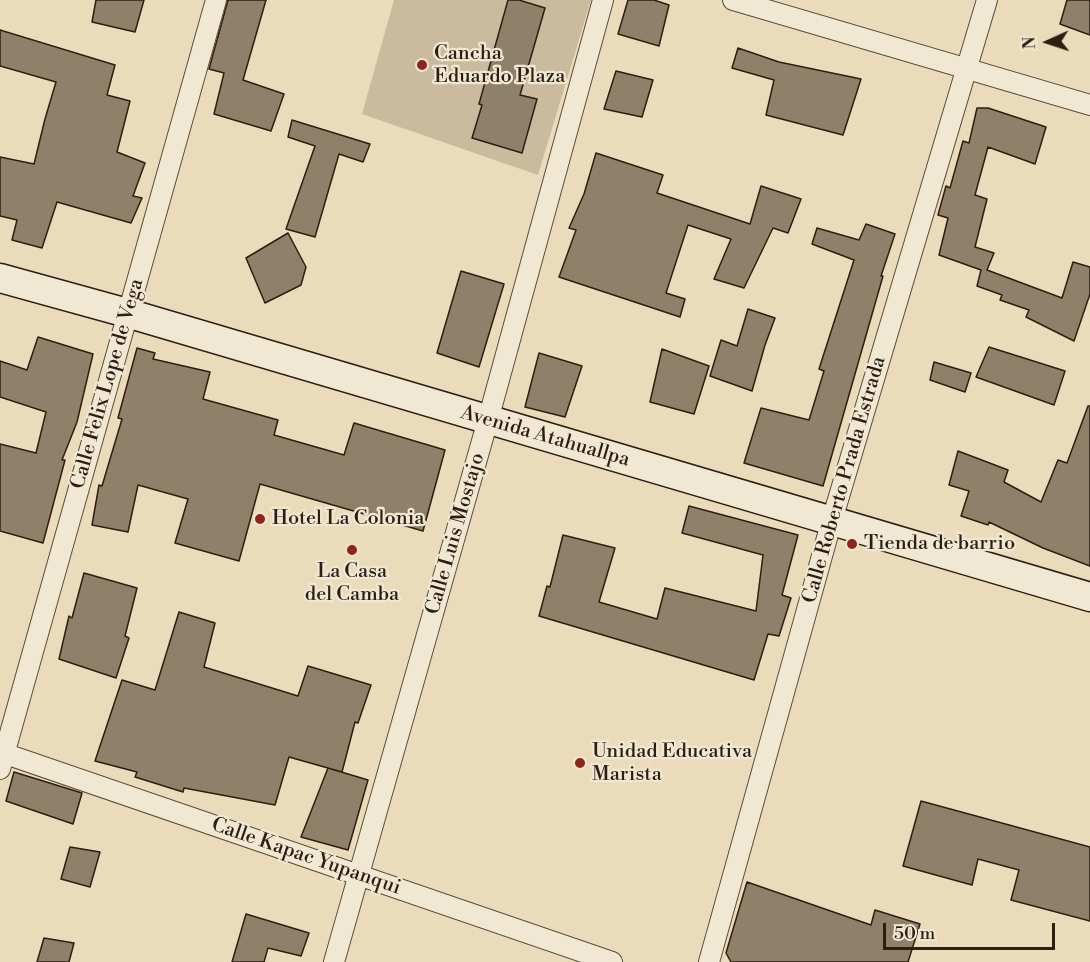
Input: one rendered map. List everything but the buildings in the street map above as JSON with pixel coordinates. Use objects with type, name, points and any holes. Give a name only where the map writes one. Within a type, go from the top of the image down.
[{"type":"main road","name":"Avenida Atahuallpa","points":[[0,278],[127,313],[1090,597]]},
{"type":"street","name":"Calle Felix Lope de Vega","points":[[2,758],[216,0]]},
{"type":"street","name":"Calle Luis Mostajo","points":[[334,962],[488,420],[603,0]]},
{"type":"street","points":[[732,0],[1090,105]]},
{"type":"street","name":"Calle Roberto Prada Estrada","points":[[709,962],[832,520],[987,0]]},
{"type":"street","name":"Calle Kapac Yupanqui","points":[[2,758],[360,875],[612,962]]},
{"type":"shaded area","points":[[394,0],[591,0],[538,175],[362,114]]},
{"type":"place","name":"Cancha Eduardo Plaza","points":[[422,65]]},
{"type":"place","name":"Hotel La Colonia","points":[[260,519]]},
{"type":"place","name":"Tienda de barrio","points":[[852,544]]},
{"type":"place","name":"La Casa del Camba","points":[[352,550]]},
{"type":"place","name":"Unidad Educativa Marista","points":[[580,763]]}]
